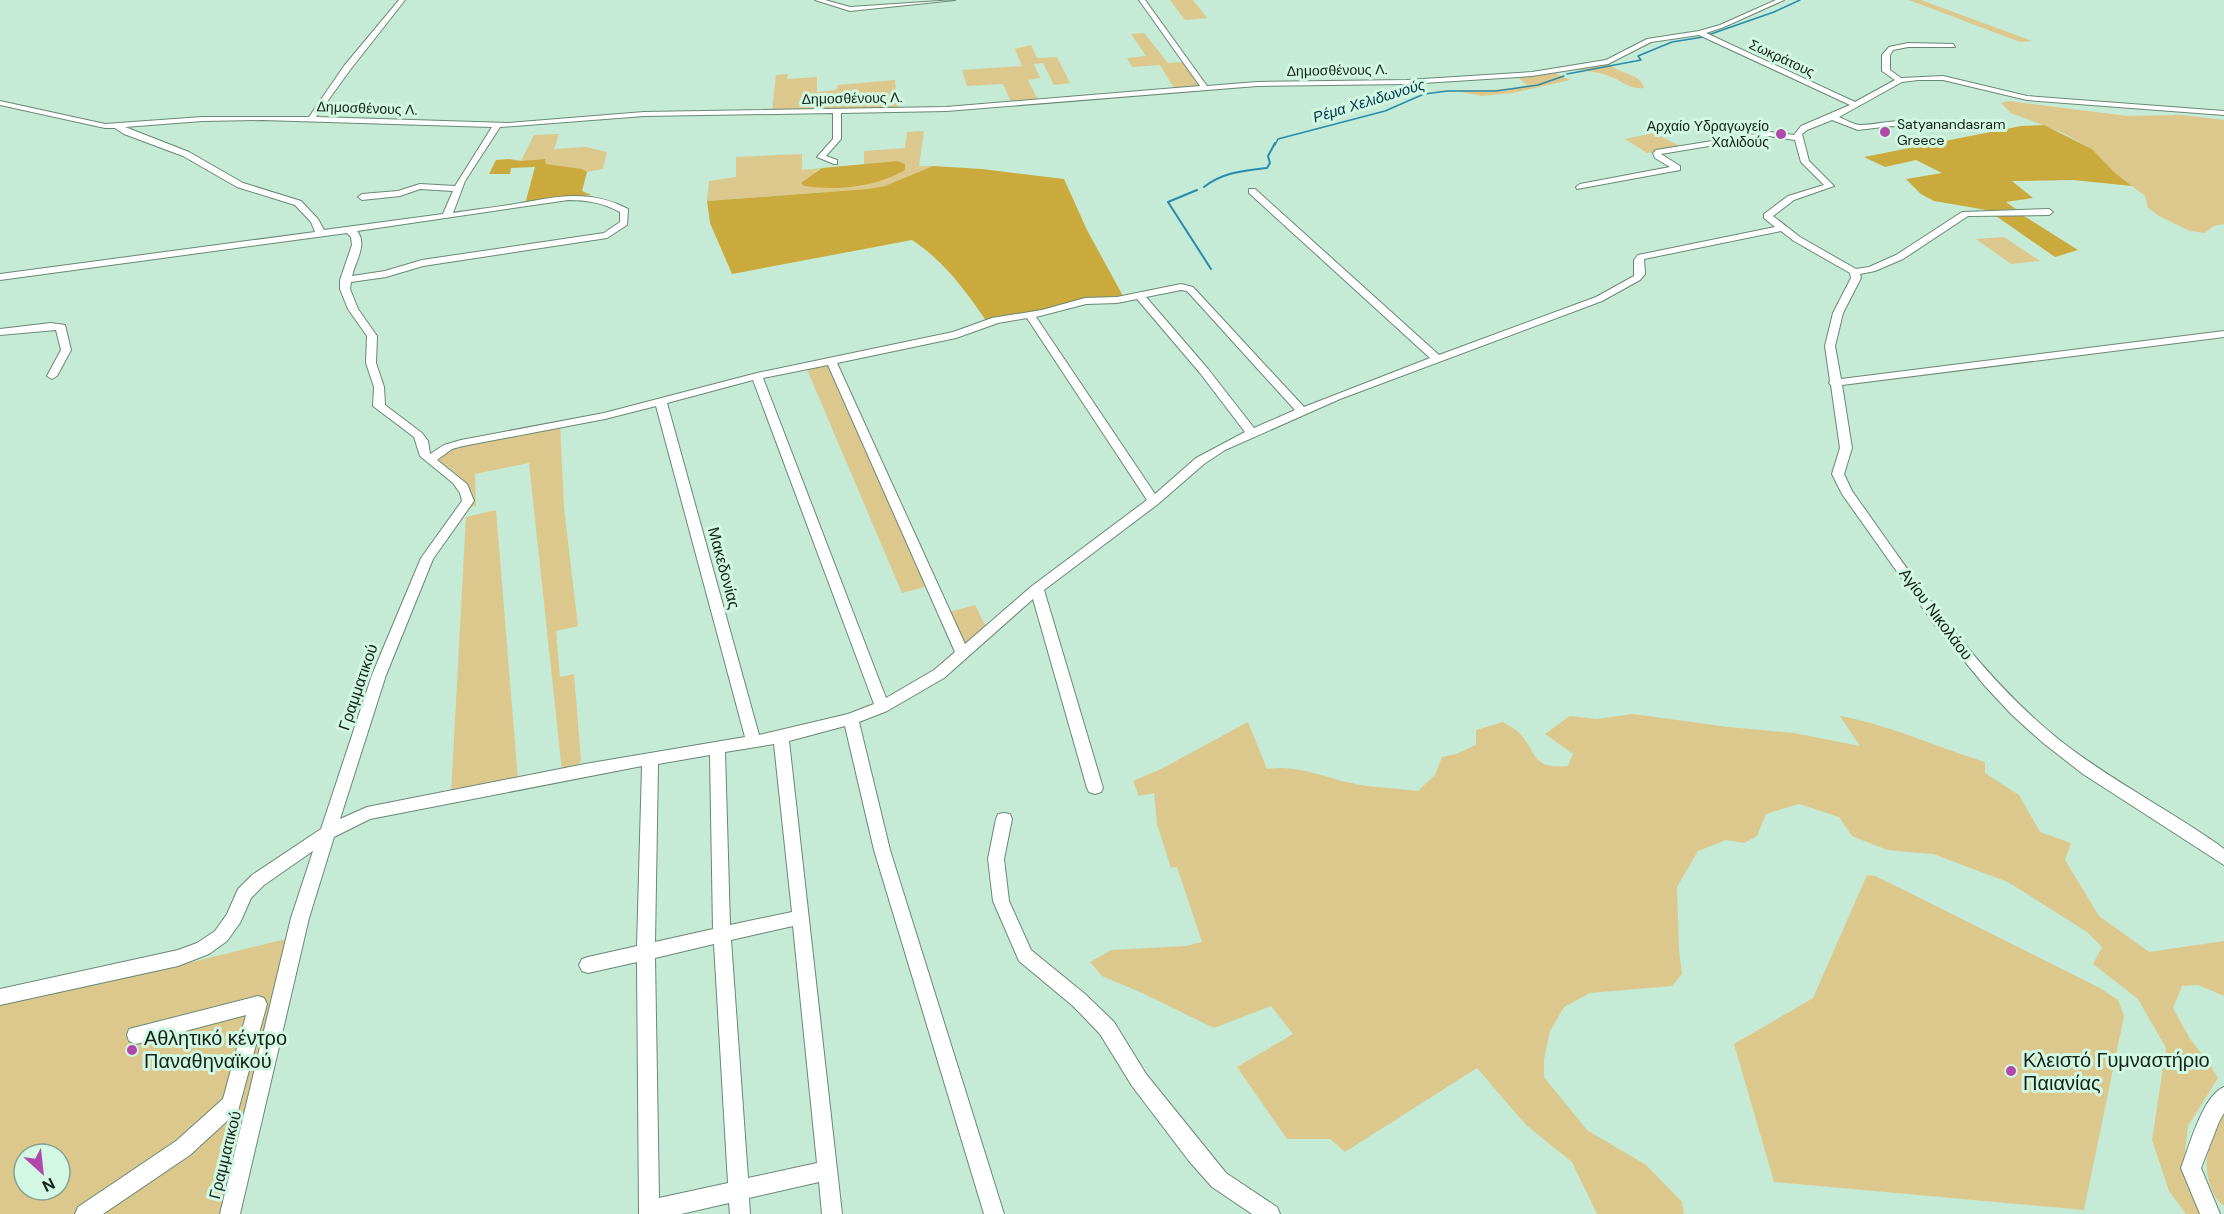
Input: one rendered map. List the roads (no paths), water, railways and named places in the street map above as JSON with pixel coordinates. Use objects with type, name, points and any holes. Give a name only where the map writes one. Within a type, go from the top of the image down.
[{"type":"street","points":[[312,119],[347,68],[402,0]]},
{"type":"street","points":[[818,0],[850,9],[952,0]]},
{"type":"street","points":[[1142,0],[1204,87]]},
{"type":"street","name":"Δημοσθένους Λ.","points":[[0,103],[96,125],[118,126],[202,119],[312,119],[497,125],[644,114],[946,109],[1204,87],[1407,82],[1544,72],[1608,62],[1649,40],[1700,33],[1781,0]]},
{"type":"street","name":"Σωκράτους","points":[[1700,33],[1855,105]]},
{"type":"street","points":[[1900,80],[1886,70],[1886,55],[1891,48],[1908,45],[1953,46]]},
{"type":"street","points":[[2049,212],[1966,213],[1951,225],[1935,232],[1902,258],[1855,272],[1781,228],[1767,216],[1797,195],[1830,186],[1805,162],[1798,134],[1804,128],[1832,117],[1900,80],[1943,78],[2027,98],[2224,113]]},
{"type":"street","points":[[834,162],[821,157],[837,139],[837,111]]},
{"type":"street","points":[[1832,117],[1858,128],[1891,124],[1915,125]]},
{"type":"street","points":[[447,216],[473,160],[497,125]]},
{"type":"street","points":[[118,126],[186,154],[240,185],[298,203],[315,221],[320,232]]},
{"type":"street","points":[[1580,187],[1677,168],[1656,154],[1659,152],[1768,134],[1798,138]]},
{"type":"street","points":[[362,197],[400,193],[404,189],[458,189]]},
{"type":"street","points":[[1252,191],[1436,358]]},
{"type":"street","points":[[0,276],[581,196],[597,198],[604,203],[622,208],[626,214],[624,223],[607,235],[422,263],[386,274],[345,280],[357,245],[356,236],[350,229]]},
{"type":"street","points":[[0,997],[178,958],[203,949],[225,931],[234,918],[239,901],[250,887],[328,833],[367,813],[650,759],[754,743],[851,719],[882,707],[939,674],[1037,589],[1154,501],[1200,461],[1252,432],[1436,358],[1547,320],[1616,291],[1640,274],[1639,260],[1641,257],[1781,228]]},
{"type":"street","name":"Αγίου Νικολάου","points":[[1855,272],[1856,278],[1833,327],[1830,346],[1846,448],[1838,474],[1846,491],[1976,666],[2009,703],[2048,739],[2132,799],[2216,844],[2224,858]]},
{"type":"street","name":"Γραμματικού","points":[[230,1214],[300,918],[379,675],[427,558],[468,501],[461,483],[424,454],[422,441],[418,435],[379,406],[379,387],[371,363],[372,336],[353,309],[345,289],[345,280]]},
{"type":"street","points":[[429,460],[448,447],[461,443],[565,422],[588,420],[757,376],[945,338],[996,320],[1057,310],[1085,301],[1117,300],[1181,286],[1190,289],[1302,411]]},
{"type":"street","points":[[1138,296],[1204,371],[1252,432]]},
{"type":"street","points":[[1030,315],[1154,501]]},
{"type":"street","points":[[0,332],[51,326],[61,327],[66,350],[52,376]]},
{"type":"street","points":[[1834,383],[2224,334]]},
{"type":"street","points":[[831,360],[962,653]]},
{"type":"street","points":[[757,376],[882,707]]},
{"type":"street","name":"Μακεδονίας","points":[[661,402],[754,743]]},
{"type":"street","points":[[1037,589],[1095,788]]},
{"type":"street","points":[[851,719],[882,849],[994,1214]]},
{"type":"street","points":[[782,737],[832,1214]]},
{"type":"street","points":[[717,749],[722,936],[740,1214]]},
{"type":"street","points":[[650,759],[646,951],[649,1212],[828,1170]]},
{"type":"street","points":[[1004,819],[996,859],[1001,901],[1025,955],[1079,1000],[1107,1028],[1140,1080],[1196,1154],[1219,1180],[1269,1214]]},
{"type":"street","points":[[588,966],[801,917]]},
{"type":"street","points":[[85,1214],[183,1148],[231,1104],[258,1005],[136,1035]]},
{"type":"street","points":[[2210,1214],[2191,1168],[2211,1116],[2224,1096]]},
{"type":"waterway","name":"Ρέμα Χελιδωνούς","points":[[1708,35],[1774,12],[1800,0]]},
{"type":"waterway","name":"Ρέμα Χελιδωνούς","points":[[1567,74],[1641,60],[1638,56],[1672,42],[1703,37]]},
{"type":"waterway","name":"Ρέμα Χελιδωνούς","points":[[1275,145],[1278,139],[1385,111],[1424,94],[1448,91],[1496,91],[1538,85],[1564,76]]},
{"type":"waterway","name":"Ρέμα Χελιδωνούς","points":[[1204,187],[1226,175],[1267,168],[1270,163],[1268,156],[1275,143]]},
{"type":"waterway","name":"Ρέμα Χελιδωνούς","points":[[1197,190],[1168,202],[1211,269]]},
{"type":"place","name":"Satyanandasram Greece","points":[[1885,132]]},
{"type":"place","name":"Αρχαίο Υδραγωγείο Χαλιδούς","points":[[1781,134]]},
{"type":"place","name":"Αθλητικό κέντρο Παναθηναϊκού","points":[[132,1050]]},
{"type":"place","name":"Κλειστό Γυμναστήριο Παιανίας","points":[[2011,1071]]}]
